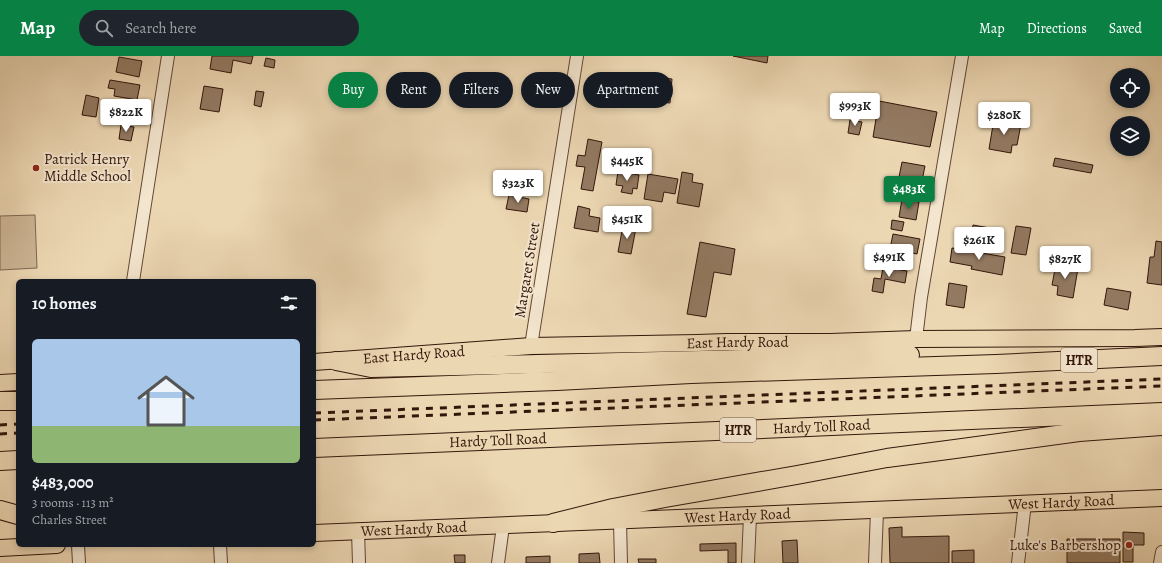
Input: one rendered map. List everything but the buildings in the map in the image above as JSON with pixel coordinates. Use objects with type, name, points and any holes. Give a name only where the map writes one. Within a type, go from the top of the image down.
[{"type":"highway","points":[[336,361],[372,368],[919,355],[996,364]]},
{"type":"highway","name":"HTR","points":[[316,390],[557,381],[691,374],[996,364],[1162,356]]},
{"type":"highway","points":[[0,402],[16,401]]},
{"type":"highway","name":"Hardy Toll Road","points":[[316,448],[1162,412]]},
{"type":"highway","points":[[553,523],[613,508],[887,458],[1079,432],[1162,426]]},
{"type":"highway","points":[[0,460],[16,460]]},
{"type":"highway","points":[[0,510],[16,514]]},
{"type":"main road","name":"East Hardy Road","points":[[316,362],[531,346],[726,342],[830,342],[916,339],[1162,337]]},
{"type":"main road","points":[[0,383],[16,382]]},
{"type":"main road","name":"West Hardy Road","points":[[316,533],[877,511],[1025,503],[1162,499]]},
{"type":"main road","points":[[0,548],[19,547]]},
{"type":"street","points":[[133,279],[168,56]]},
{"type":"street","name":"Margaret Street","points":[[531,346],[577,56]]},
{"type":"street","points":[[916,339],[921,297],[962,56]]},
{"type":"street","points":[[1018,563],[1025,503]]},
{"type":"street","points":[[875,563],[877,511]]},
{"type":"street","points":[[748,563],[750,516]]},
{"type":"street","points":[[620,521],[621,563]]},
{"type":"street","points":[[498,563],[503,526]]},
{"type":"street","points":[[358,532],[359,563]]},
{"type":"street","points":[[78,547],[79,563]]},
{"type":"street","points":[[220,547],[221,563]]},
{"type":"street","points":[[1160,563],[1162,552]]},
{"type":"shaded area","points":[[35,215],[37,268],[0,270],[0,216]]},
{"type":"railway","points":[[316,413],[1162,379]]},
{"type":"railway","points":[[316,420],[1162,386]]},
{"type":"railway","points":[[0,425],[16,424]]},
{"type":"railway","points":[[0,434],[16,433]]},
{"type":"place","name":"Patrick Henry Middle School","points":[[36,168]]},
{"type":"place","name":"Luke's Barbershop","points":[[1129,545]]}]
